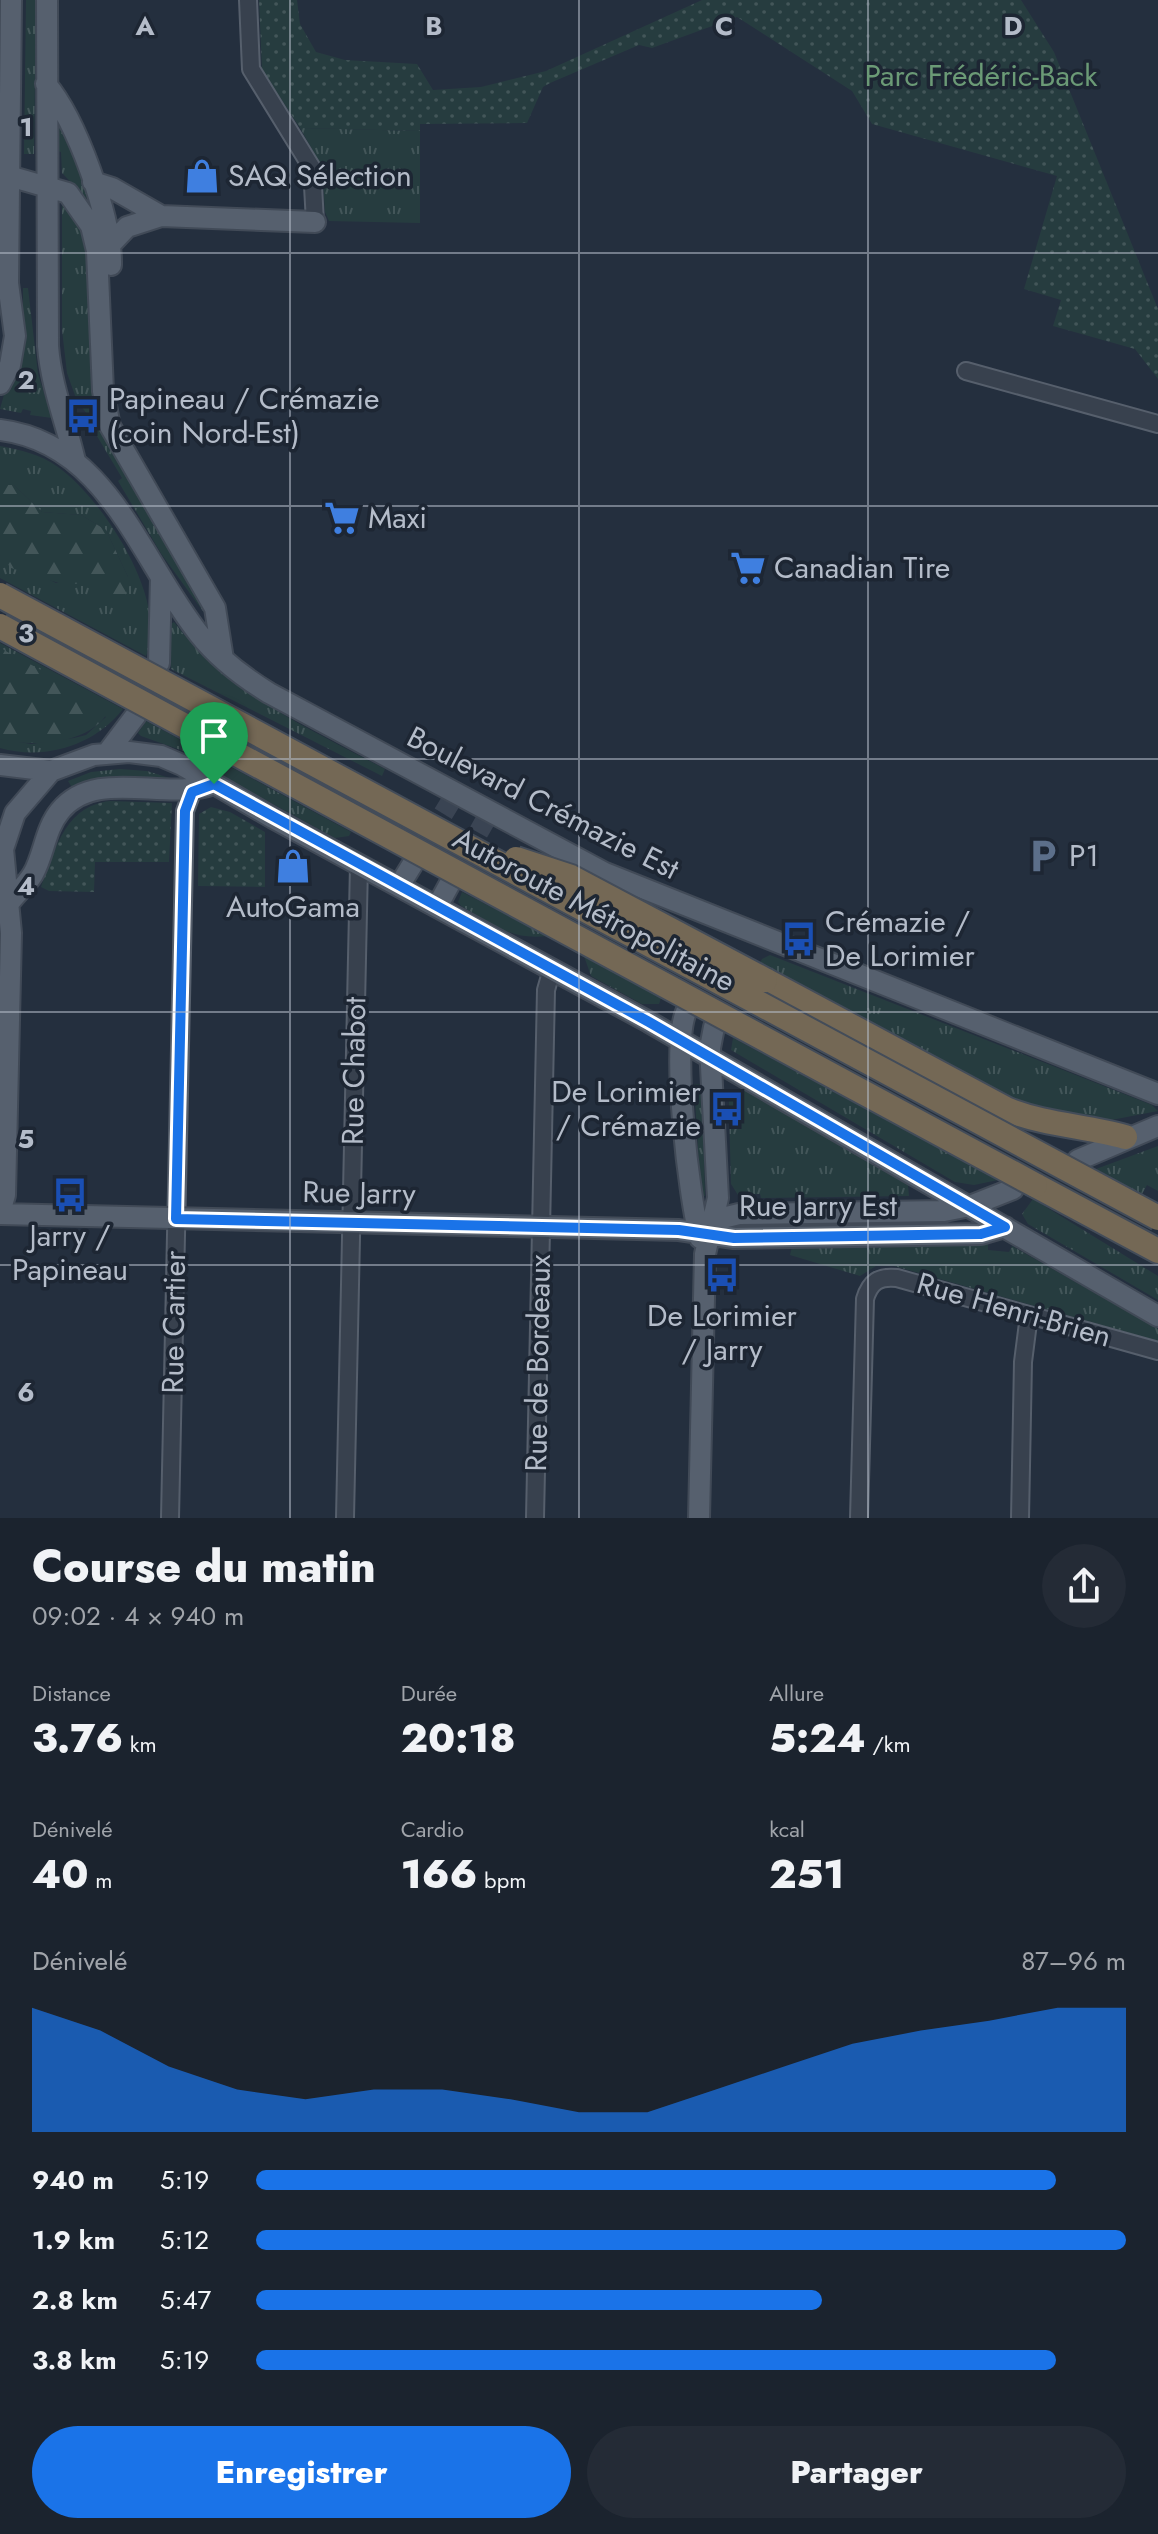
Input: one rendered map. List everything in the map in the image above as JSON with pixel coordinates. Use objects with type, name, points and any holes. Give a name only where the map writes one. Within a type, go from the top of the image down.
[{"type":"highway","name":"Autoroute Métropolitaine","points":[[0,595],[1158,1218]]},
{"type":"highway","name":"Autoroute Métropolitaine","points":[[0,626],[1158,1251]]},
{"type":"highway","points":[[454,839],[571,877],[1008,1110],[1046,1122],[1096,1128],[1125,1137]]},
{"type":"main road","points":[[0,384],[10,365],[15,336],[8,283],[4,175],[11,0]]},
{"type":"main road","points":[[47,0],[49,364],[75,461]]},
{"type":"main road","points":[[46,84],[64,106],[93,182],[110,245],[110,282],[102,337]]},
{"type":"main road","points":[[4,175],[46,185],[72,197],[91,226],[96,244],[103,391],[112,431],[215,608],[223,659]]},
{"type":"main road","points":[[93,182],[112,188],[161,216]]},
{"type":"main road","points":[[110,245],[127,227],[161,216],[315,222]]},
{"type":"main road","points":[[0,306],[8,283]]},
{"type":"main road","name":"Boulevard Crémazie Est","points":[[0,430],[35,438],[75,461],[118,509],[198,632],[223,659],[257,685],[488,816],[605,873],[753,936],[1158,1094]]},
{"type":"main road","points":[[159,663],[161,577]]},
{"type":"main road","points":[[108,752],[136,715]]},
{"type":"main road","points":[[0,765],[51,771],[108,752],[161,756],[681,1040],[1158,1316]]},
{"type":"main road","points":[[51,771],[23,801],[8,825],[3,861],[9,903],[5,1195],[0,1213],[176,1219]]},
{"type":"main road","points":[[9,903],[33,874],[54,820],[73,799],[96,789],[114,787],[192,792],[214,784]]},
{"type":"main road","points":[[399,886],[412,865]]},
{"type":"main road","points":[[437,907],[449,885]]},
{"type":"main road","points":[[720,947],[724,924]]},
{"type":"main road","points":[[744,959],[753,936]]},
{"type":"main road","points":[[686,1012],[681,1040],[689,1196],[700,1233],[699,1518]]},
{"type":"main road","points":[[700,1233],[718,1198],[711,1057],[714,1027]]},
{"type":"main road","points":[[1078,1160],[1125,1137],[1158,1126]]},
{"type":"main road","name":"Rue Jarry Est","points":[[700,1233],[731,1215],[944,1211],[970,1206],[1013,1189]]},
{"type":"main road","name":"Rue Jarry","points":[[176,1219],[541,1227]]},
{"type":"main road","name":"Rue Jarry Est","points":[[541,1227],[700,1233],[734,1238],[957,1234],[1005,1227]]},
{"type":"street","points":[[248,0],[251,69],[312,168],[315,222]]},
{"type":"street","points":[[966,371],[1158,424]]},
{"type":"street","name":"Rue Cartier","points":[[170,1518],[185,811],[192,792]]},
{"type":"street","name":"Rue Chabot","points":[[345,1518],[359,865]]},
{"type":"street","name":"Rue de Bordeaux","points":[[535,1518],[546,990],[552,969]]},
{"type":"street","name":"Rue Henri-Brien","points":[[859,1518],[865,1299],[871,1284],[883,1278],[897,1278],[1158,1351]]},
{"type":"street","points":[[1020,1518],[1023,1362],[1029,1315]]},
{"type":"green space","points":[[26,0],[36,0],[34,154],[24,154]]},
{"type":"green space","name":"Parc Frédéric-Back","points":[[259,0],[297,0],[300,24],[316,52],[345,60],[417,64],[433,90],[481,87],[546,71],[702,0],[1021,0],[1054,52],[1158,309],[1158,379],[1135,349],[1053,326],[1061,300],[1024,289],[1057,176],[872,124],[852,91],[737,17],[652,48],[639,45],[550,83],[543,87],[527,123],[420,124],[420,131],[300,128],[262,70]]},
{"type":"green space","points":[[57,109],[94,201],[90,202],[62,173],[61,152],[57,151]]},
{"type":"green space","points":[[300,128],[420,131],[420,223],[329,221],[325,212],[322,167]]},
{"type":"green space","points":[[62,200],[80,217],[92,261],[91,369],[98,419],[114,454],[207,612],[205,614],[162,555],[118,481],[122,478],[88,421],[91,419],[77,401],[67,373],[62,330]]},
{"type":"green space","points":[[23,288],[28,288],[38,374],[52,418],[30,415],[31,411],[23,409],[21,413],[0,409],[23,327]]},
{"type":"green space","points":[[0,446],[37,456],[58,467],[94,502],[112,526],[128,552],[149,608],[151,633],[146,656],[0,578],[0,555],[56,583],[128,577],[106,530],[81,515],[42,512],[14,485],[0,485]]},
{"type":"green space","points":[[0,485],[14,485],[42,512],[81,515],[106,530],[128,577],[130,585],[124,596],[103,600],[83,583],[65,585],[11,568],[0,555]]},
{"type":"green space","points":[[174,622],[195,647],[244,689],[299,724],[385,769],[382,776],[171,669],[171,624]]},
{"type":"green space","points":[[0,643],[123,709],[98,732],[68,747],[34,752],[0,748],[0,739],[31,744],[86,735],[106,717],[0,648]]},
{"type":"green space","points":[[0,648],[110,707],[103,719],[92,729],[62,740],[29,743],[0,739]]},
{"type":"green space","points":[[146,721],[351,832],[349,836],[335,838],[236,784],[189,753],[141,736],[138,733]]},
{"type":"green space","points":[[120,769],[147,771],[176,780],[110,778],[73,789],[68,781],[91,772]]},
{"type":"green space","points":[[110,801],[172,803],[169,862],[95,862],[94,892],[49,891],[41,887],[57,845],[72,821],[82,811]]},
{"type":"green space","points":[[211,807],[230,812],[265,832],[265,887],[198,886],[199,814]]},
{"type":"green space","points":[[462,892],[547,936],[523,936],[493,925],[461,906],[458,902]]},
{"type":"green space","points":[[770,955],[1152,1105],[1158,1111],[1106,1121],[1037,1113],[758,967],[762,959]]},
{"type":"green space","points":[[584,956],[661,998],[659,1004],[642,1004],[591,976]]},
{"type":"green space","points":[[733,1038],[998,1180],[974,1185],[955,1182],[731,1050]]},
{"type":"green space","points":[[694,1084],[702,1084],[705,1196],[701,1196]]},
{"type":"green space","points":[[746,1090],[908,1185],[909,1196],[761,1198],[760,1194],[752,1194],[751,1198],[738,1195],[731,1184],[729,1111],[734,1110],[734,1116],[738,1116],[738,1108],[729,1107],[729,1098],[734,1092]]},
{"type":"green space","points":[[1158,1146],[1158,1191],[1147,1185],[1142,1194],[1096,1169]]},
{"type":"green space","points":[[1033,1199],[1158,1276],[1158,1300],[1028,1224],[1022,1214]]},
{"type":"green space","points":[[988,1243],[988,1250],[1009,1252],[1012,1246],[1158,1329],[1158,1341],[894,1266],[876,1266],[860,1276],[790,1255],[792,1247],[804,1246]]},
{"type":"tunnel","points":[[412,865],[451,801]]},
{"type":"tunnel","points":[[449,885],[486,819]]},
{"type":"place","name":"SAQ Sélection","points":[[202,176]]},
{"type":"place","name":"Papineau / Crémazie (coin Nord-Est)","points":[[83,416]]},
{"type":"place","name":"Maxi","points":[[342,518]]},
{"type":"place","name":"Canadian Tire","points":[[748,568]]},
{"type":"place","name":"P1","points":[[1043,856]]},
{"type":"place","name":"AutoGama","points":[[293,866]]},
{"type":"place","name":"Crémazie / De Lorimier","points":[[799,939]]},
{"type":"place","name":"De Lorimier / Crémazie","points":[[727,1109]]},
{"type":"place","name":"Jarry / Papineau","points":[[70,1195]]},
{"type":"place","name":"De Lorimier / Jarry","points":[[722,1275]]},
{"type":"route","points":[[214,784],[649,1022],[1005,1227],[981,1234],[734,1238],[679,1230],[176,1219],[185,811],[192,792],[214,784]]}]
